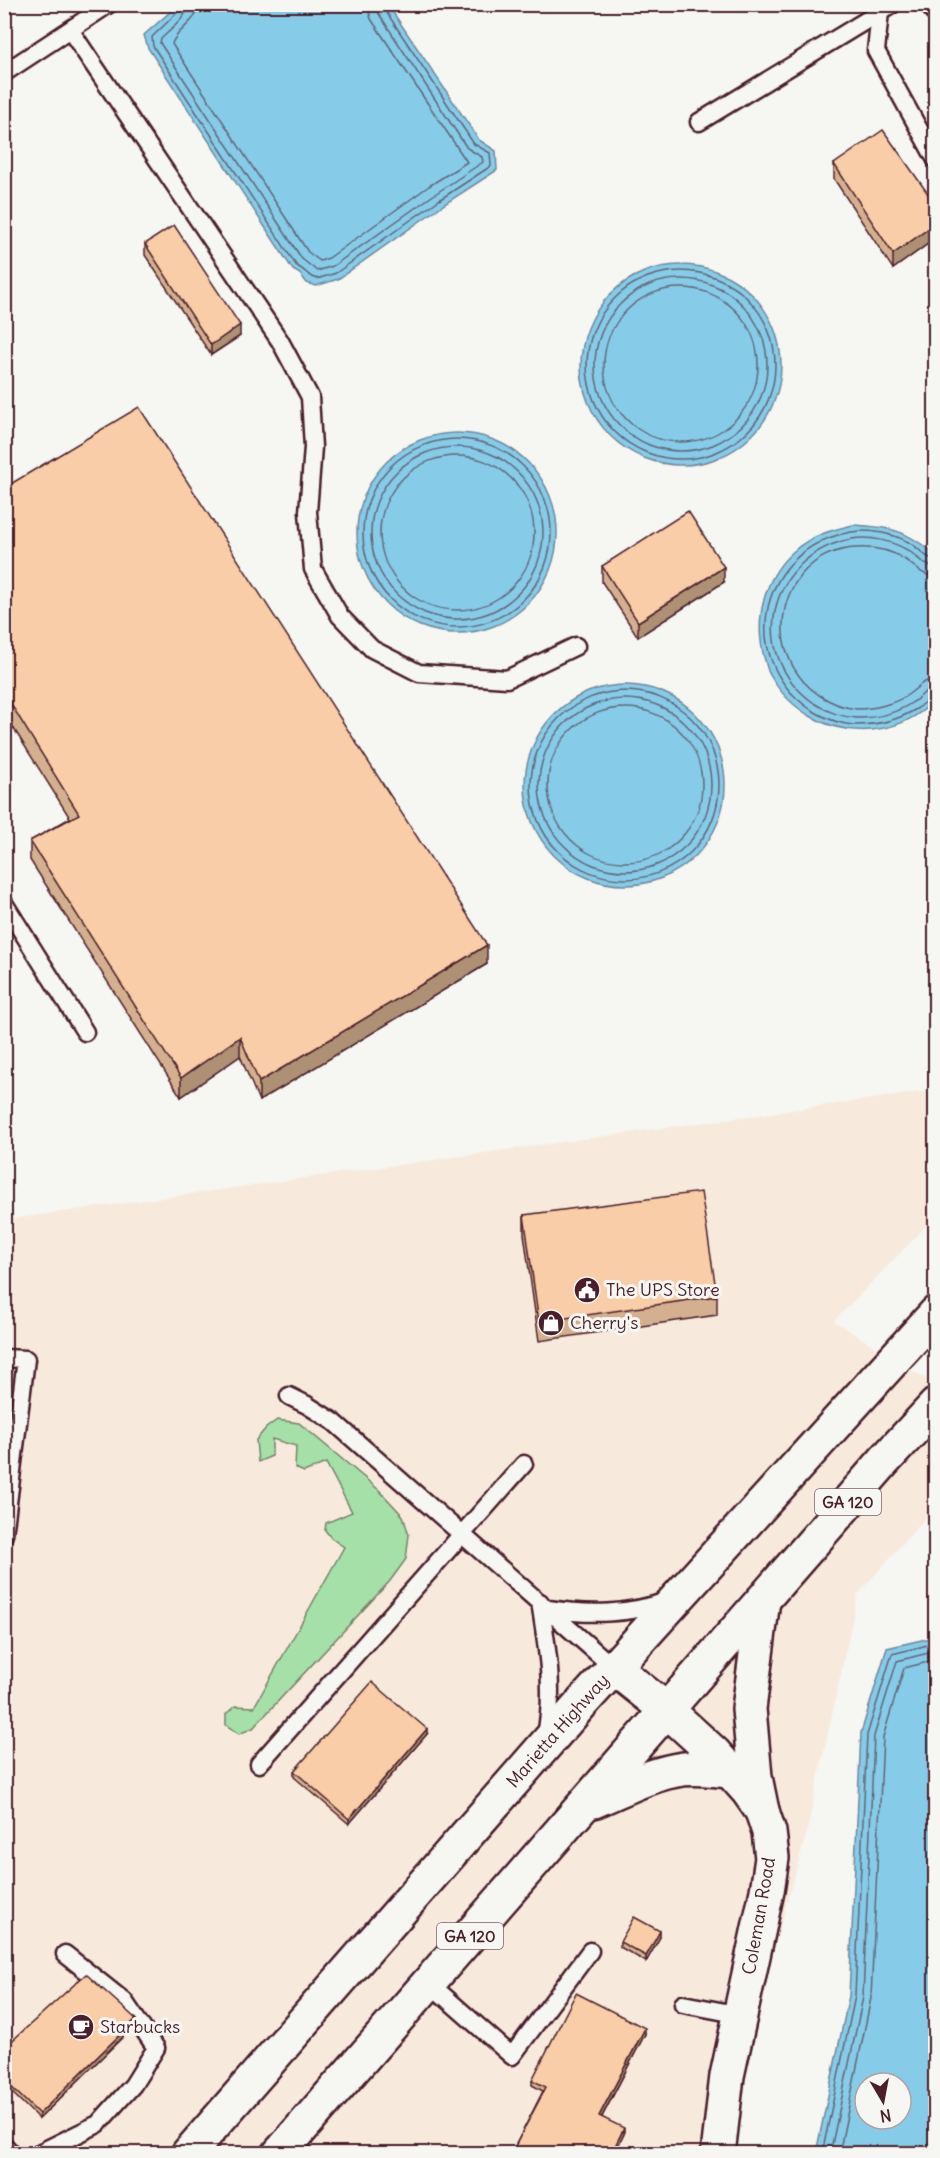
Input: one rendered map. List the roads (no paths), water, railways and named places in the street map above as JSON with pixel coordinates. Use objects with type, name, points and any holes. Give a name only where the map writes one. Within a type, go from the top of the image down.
[{"type":"main road","name":"Marietta Highway","points":[[188,2154],[614,1668],[936,1313]]},
{"type":"main road","name":"GA 120","points":[[279,2154],[936,1405]]},
{"type":"main road","points":[[762,1811],[755,1777],[748,1709],[763,1600]]},
{"type":"main road","name":"Coleman Road","points":[[614,1668],[668,1711],[714,1753],[748,1791],[762,1811],[769,1832],[772,1858],[767,1891],[727,2076],[718,2154]]},
{"type":"main road","points":[[584,1806],[638,1782],[665,1773],[704,1768],[731,1771]]},
{"type":"lane","points":[[4,73],[109,4]]},
{"type":"lane","points":[[928,4],[936,15]]},
{"type":"lane","points":[[699,122],[887,8]]},
{"type":"lane","points":[[887,8],[876,51],[936,160]]},
{"type":"lane","points":[[70,30],[280,341],[310,397],[313,447],[308,512],[313,569],[340,616],[372,649],[419,673],[507,680],[576,646]]},
{"type":"lane","points":[[4,903],[85,1032]]},
{"type":"lane","points":[[4,1358],[26,1359],[4,1535]]},
{"type":"lane","points":[[289,1396],[334,1422],[614,1668]]},
{"type":"lane","points":[[259,1764],[524,1464]]},
{"type":"lane","points":[[543,1605],[578,1614],[606,1614],[654,1606],[677,1598]]},
{"type":"lane","points":[[543,1605],[551,1692],[550,1719],[544,1747]]},
{"type":"lane","points":[[429,1983],[512,2056],[590,1951]]},
{"type":"lane","points":[[37,2154],[98,2124],[133,2085],[156,2048],[124,2001],[65,1954]]},
{"type":"lane","points":[[683,2004],[741,2015]]},
{"type":"lane","points":[[4,2145],[12,2154]]},
{"type":"water","points":[[178,5],[388,5],[479,140],[496,151],[497,170],[338,279],[316,286],[307,283],[300,274],[293,270],[148,48],[144,35]]},
{"type":"water","points":[[681,265],[700,267],[719,273],[752,294],[773,327],[779,346],[781,365],[779,384],[773,403],[752,436],[719,457],[700,463],[681,465],[662,463],[643,457],[610,436],[589,403],[583,384],[581,365],[583,346],[589,327],[610,294],[643,273],[662,267]]},
{"type":"water","points":[[457,433],[476,435],[504,445],[534,470],[549,495],[555,514],[557,533],[555,552],[545,580],[520,610],[495,625],[476,631],[457,633],[438,631],[410,621],[380,596],[365,571],[359,552],[357,533],[359,514],[369,486],[394,456],[419,441],[438,435]]},
{"type":"water","points":[[853,525],[897,531],[936,555],[935,700],[906,721],[872,730],[841,728],[827,724],[800,709],[778,688],[770,675],[761,643],[761,613],[764,599],[769,585],[784,561],[795,550],[815,537]]},
{"type":"water","points":[[625,685],[644,687],[672,697],[702,722],[717,747],[723,766],[725,785],[723,804],[713,832],[688,862],[663,877],[644,883],[625,885],[606,883],[578,873],[548,848],[533,823],[527,804],[525,785],[527,766],[537,738],[562,708],[587,693],[606,687]]},
{"type":"water","points":[[935,1637],[935,2153],[816,2153],[849,1996],[861,1733],[887,1648]]},
{"type":"place","name":"The UPS Store","points":[[587,1290]]},
{"type":"place","name":"Cherry's","points":[[551,1323]]},
{"type":"place","name":"Starbucks","points":[[81,2027]]}]
